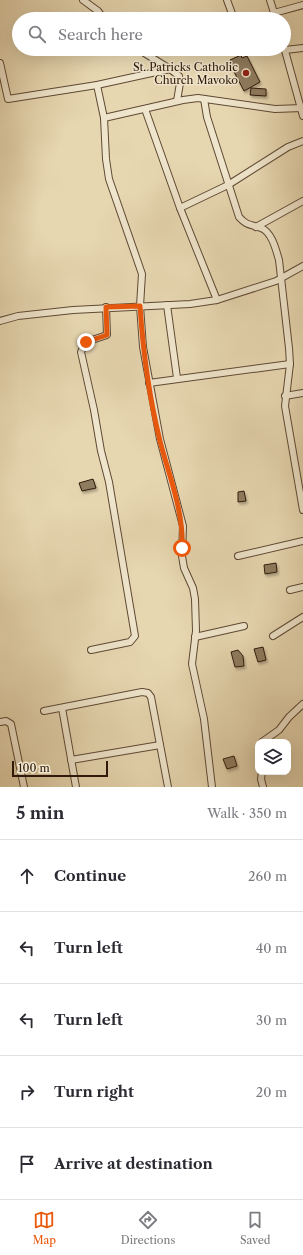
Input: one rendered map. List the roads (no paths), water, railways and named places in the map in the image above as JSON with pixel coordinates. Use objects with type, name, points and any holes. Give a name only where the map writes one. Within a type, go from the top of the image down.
[{"type":"street","points":[[83,0],[99,12]]},
{"type":"street","points":[[227,0],[231,12]]},
{"type":"street","points":[[270,0],[274,12]]},
{"type":"street","points":[[285,12],[303,5]]},
{"type":"street","points":[[301,48],[303,55]]},
{"type":"street","points":[[150,56],[170,68],[179,76],[180,83],[177,101]]},
{"type":"street","points":[[286,56],[302,107],[303,116]]},
{"type":"street","points":[[0,63],[8,98],[97,85],[170,68]]},
{"type":"street","points":[[97,85],[104,118],[106,158],[109,180],[142,274],[140,306],[143,347],[160,439],[183,526],[182,556],[195,599],[195,637],[192,664],[204,719],[212,787]]},
{"type":"street","points":[[104,118],[177,101],[204,99],[275,109],[302,107]]},
{"type":"street","points":[[204,99],[207,117],[239,217],[249,226],[266,231],[275,246],[281,278],[290,364],[285,396],[285,412],[300,479],[303,510]]},
{"type":"street","points":[[145,109],[180,208],[217,300]]},
{"type":"street","points":[[180,208],[228,185],[288,147],[303,141]]},
{"type":"street","points":[[256,227],[303,200]]},
{"type":"street","points":[[0,321],[18,316],[106,307],[167,305],[217,300],[281,278],[303,266]]},
{"type":"street","points":[[167,305],[177,378]]},
{"type":"street","points":[[91,650],[130,642],[135,636],[109,482],[101,451],[94,410],[81,352],[86,342],[107,335],[106,307]]},
{"type":"street","points":[[150,383],[177,378],[290,364]]},
{"type":"street","points":[[285,396],[303,393]]},
{"type":"street","points":[[238,556],[303,541]]},
{"type":"street","points":[[290,590],[303,587]]},
{"type":"street","points":[[273,636],[303,617]]},
{"type":"street","points":[[195,637],[244,626]]},
{"type":"street","points":[[44,711],[142,692],[148,693],[151,697],[168,787]]},
{"type":"street","points":[[266,739],[279,730],[289,717],[303,704]]},
{"type":"street","points":[[62,708],[76,787]]},
{"type":"street","points":[[0,722],[6,721],[11,724],[24,787]]},
{"type":"street","points":[[71,760],[160,745]]},
{"type":"street","points":[[262,775],[263,787]]},
{"type":"place","name":"St. Patricks Catholic Church Mavoko","points":[[246,73]]}]
